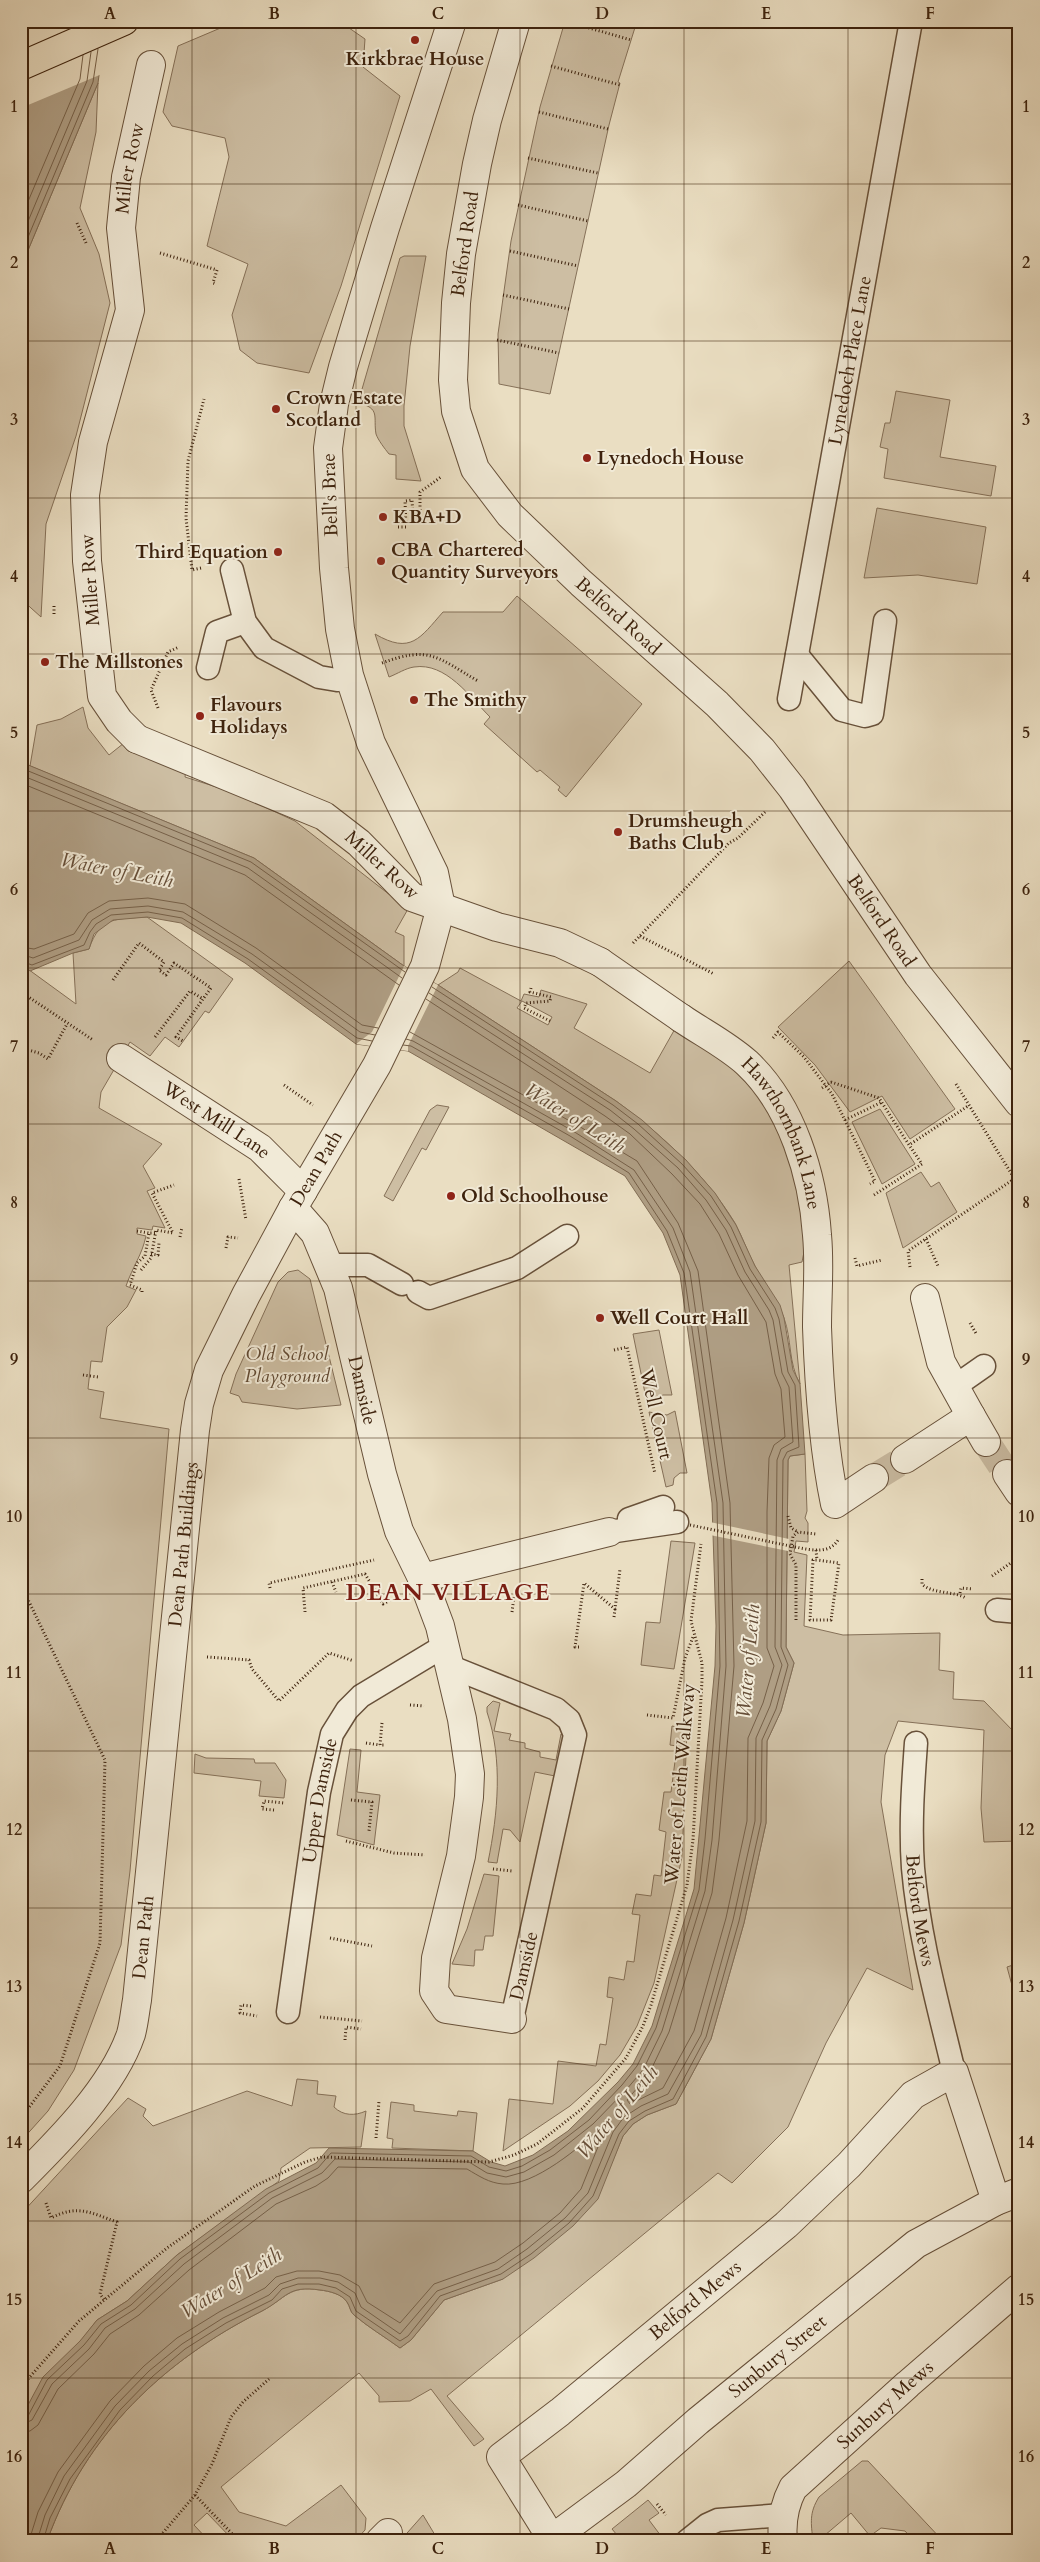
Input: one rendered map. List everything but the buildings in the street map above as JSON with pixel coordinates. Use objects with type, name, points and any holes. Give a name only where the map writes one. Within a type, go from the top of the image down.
[{"type":"main road","points":[[21,66],[124,21]]},
{"type":"street","name":"Bell's Brae","points":[[441,907],[434,872],[371,743],[349,675],[340,630],[330,516],[328,448],[334,404],[384,228],[452,21]]},
{"type":"street","name":"Belford Road","points":[[516,21],[487,120],[477,164],[461,254],[456,303],[453,380],[456,411],[476,469],[516,521],[581,583],[718,704],[762,750],[792,788],[918,975],[1019,1103]]},
{"type":"street","name":"Miller Row","points":[[151,65],[126,177],[121,228],[130,310],[92,442],[85,495],[88,570],[102,696],[119,721],[137,739],[324,816],[359,843],[412,897],[441,907]]},
{"type":"street","name":"Dean Path","points":[[195,1430],[199,1404],[209,1370],[246,1294],[298,1199],[377,1064],[430,952],[441,907]]},
{"type":"street","name":"Hawthornbank Lane","points":[[441,907],[497,927],[560,943],[604,966],[748,1064],[774,1097],[789,1124],[804,1167],[815,1212],[818,1237],[819,1363],[824,1440],[835,1504],[874,1478]]},
{"type":"street","name":"West Mill Lane","points":[[121,1058],[253,1143],[298,1199]]},
{"type":"street","name":"Damside","points":[[298,1199],[330,1265],[338,1288],[382,1474],[399,1531],[423,1581],[440,1626],[460,1711],[470,1774],[469,1796],[461,1856],[436,1958],[434,1991],[446,2009],[512,2019]]},
{"type":"street","points":[[928,1296],[937,1352],[954,1387],[986,1442]]},
{"type":"street","points":[[905,1459],[971,1416]]},
{"type":"street","name":"Dean Path Buildings","points":[[171,1658],[195,1430]]},
{"type":"street","points":[[423,1581],[609,1532]]},
{"type":"street","name":"Dean Path","points":[[21,2179],[52,2148],[108,2079],[122,2054],[131,2032],[137,2000],[171,1658]]},
{"type":"street","name":"Belford Mews","points":[[551,2540],[501,2457],[560,2412],[786,2225],[849,2165],[913,2094],[954,2072],[1007,2197]]},
{"type":"street","name":"Sunbury Street","points":[[551,2540],[626,2484],[698,2421],[916,2244],[1007,2197]]},
{"type":"street","name":"Sunbury Mews","points":[[783,2528],[786,2502],[793,2488],[908,2384],[1019,2288]]},
{"type":"lane","name":"Lynedoch Place Lane","points":[[789,699],[911,21]]},
{"type":"lane","points":[[232,570],[245,622],[264,648],[302,669],[328,680],[336,680],[349,675]]},
{"type":"lane","points":[[797,655],[842,710],[865,716],[872,714],[885,621]]},
{"type":"lane","points":[[208,668],[217,632],[245,622]]},
{"type":"lane","points":[[330,1265],[368,1265],[429,1298],[517,1268],[568,1236]]},
{"type":"lane","points":[[954,1387],[984,1366]]},
{"type":"lane","points":[[609,1532],[677,1518]]},
{"type":"lane","name":"Upper Damside","points":[[288,2012],[326,1756],[332,1734],[347,1710],[361,1696],[378,1684],[447,1656]]},
{"type":"lane","name":"Damside","points":[[447,1656],[556,1709],[568,1720],[575,1735],[512,2019]]},
{"type":"lane","name":"Belford Mews","points":[[916,1743],[912,1843],[916,1896],[954,2072]]},
{"type":"lane","points":[[687,2541],[707,2525],[718,2520],[783,2528]]},
{"type":"path","points":[[565,21],[631,40]]},
{"type":"path","points":[[551,66],[620,85]]},
{"type":"path","points":[[539,112],[608,129]]},
{"type":"path","points":[[528,158],[598,173]]},
{"type":"path","points":[[518,205],[588,221]]},
{"type":"path","points":[[510,251],[578,266]]},
{"type":"path","points":[[124,258],[162,253],[217,270],[213,283],[216,284]]},
{"type":"path","points":[[503,295],[569,309]]},
{"type":"path","points":[[498,340],[559,353]]},
{"type":"path","points":[[192,570],[186,518],[188,461],[204,399]]},
{"type":"path","points":[[398,527],[406,527],[405,500],[412,500],[413,516],[420,516],[420,503]]},
{"type":"path","points":[[160,712],[151,690],[168,652],[179,647]]},
{"type":"path","points":[[349,675],[404,655],[431,654],[478,682]]},
{"type":"path","points":[[604,966],[640,936],[729,843],[738,838],[756,819]]},
{"type":"path","points":[[640,936],[714,974]]},
{"type":"path","points":[[113,980],[139,943],[164,962],[159,970],[166,975],[174,963],[211,988],[176,1037],[183,1041]]},
{"type":"path","points":[[531,988],[530,992],[551,997],[550,1001],[526,1003],[524,1008],[550,1021]]},
{"type":"path","points":[[150,1044],[190,991],[203,999]]},
{"type":"path","points":[[21,992],[67,1024],[48,1059],[39,1053],[21,1048]]},
{"type":"path","points":[[768,1044],[778,1032],[804,1057],[832,1094],[875,1181],[870,1184]]},
{"type":"path","points":[[822,1088],[831,1082],[879,1098],[922,1164],[874,1195]]},
{"type":"path","points":[[845,1120],[882,1102]]},
{"type":"path","points":[[909,1145],[968,1106]]},
{"type":"path","points":[[239,1175],[246,1221]]},
{"type":"path","points":[[910,1263],[908,1251],[1014,1179],[1019,1186]]},
{"type":"path","points":[[141,1270],[151,1258],[156,1230],[173,1233],[152,1193],[174,1185]]},
{"type":"path","points":[[180,1236],[182,1227]]},
{"type":"path","points":[[137,1231],[156,1234]]},
{"type":"path","points":[[142,1292],[142,1290],[130,1285],[137,1263],[145,1256],[150,1233]]},
{"type":"path","points":[[926,1239],[932,1250]]},
{"type":"path","points":[[151,1254],[158,1255],[160,1243]]},
{"type":"path","points":[[857,1262],[857,1266],[882,1260]]},
{"type":"path","name":"Well Court","points":[[614,1350],[627,1347],[656,1480]]},
{"type":"path","points":[[83,1375],[98,1377]]},
{"type":"path","points":[[788,1516],[792,1528],[798,1532],[808,1534]]},
{"type":"path","points":[[677,1518],[807,1549]]},
{"type":"path","name":"Water of Leith Walkway","points":[[21,2387],[79,2321],[167,2248],[224,2206],[255,2186],[304,2162],[322,2157],[490,2162],[514,2155],[537,2144],[583,2108],[620,2066],[643,2026],[687,1885],[697,1787],[702,1689],[702,1663],[694,1637],[692,1609],[703,1526]]},
{"type":"path","points":[[796,1620],[796,1565],[790,1554],[793,1536],[798,1532]]},
{"type":"path","points":[[270,1588],[269,1582],[395,1555],[408,1550]]},
{"type":"path","points":[[816,1550],[817,1560]]},
{"type":"path","points":[[813,1560],[817,1560],[839,1564],[831,1620],[810,1620],[813,1560]]},
{"type":"path","points":[[614,1617],[620,1569]]},
{"type":"path","points":[[305,1612],[303,1588],[365,1574],[383,1604],[423,1581]]},
{"type":"path","points":[[922,1579],[922,1584],[926,1589],[960,1593],[965,1598]]},
{"type":"path","points":[[332,1582],[336,1592]]},
{"type":"path","points":[[579,1647],[575,1647],[574,1642],[584,1583],[615,1607],[622,1606]]},
{"type":"path","points":[[21,1585],[105,1760],[100,1943],[60,2066],[21,2118]]},
{"type":"path","points":[[512,1612],[514,1596]]},
{"type":"path","points":[[648,1715],[673,1718],[685,1658],[694,1637]]},
{"type":"path","points":[[208,1651],[207,1658],[249,1660],[252,1669],[279,1701],[329,1653],[366,1664],[378,1684]]},
{"type":"path","points":[[402,1704],[460,1711]]},
{"type":"path","points":[[383,1719],[380,1745],[384,1745]]},
{"type":"path","points":[[347,1799],[372,1802],[369,1831]]},
{"type":"path","points":[[274,1810],[262,1809],[264,1801],[284,1803]]},
{"type":"path","points":[[354,1843],[394,1853],[461,1856]]},
{"type":"path","points":[[496,1870],[512,1871]]},
{"type":"path","points":[[332,1939],[372,1946]]},
{"type":"path","points":[[251,2006],[241,2005],[240,2013],[258,2016]]},
{"type":"path","points":[[325,2018],[362,2021]]},
{"type":"path","points":[[345,2040],[346,2028],[361,2029]]},
{"type":"path","points":[[376,2138],[379,2101]]},
{"type":"path","points":[[46,2204],[51,2218],[64,2211],[77,2209],[117,2222],[100,2294],[105,2300]]},
{"type":"path","points":[[156,2541],[195,2496],[212,2464],[231,2417],[243,2402],[269,2378]]},
{"type":"path","points":[[195,2496],[239,2541]]},
{"type":"path","points":[[652,2497],[670,2520]]},
{"type":"green space","points":[[237,21],[339,21],[365,39],[363,67],[400,96],[341,286],[309,373],[257,363],[240,350],[232,315],[248,264],[207,246],[229,157],[225,138],[172,126],[163,112],[178,46]]},
{"type":"green space","points":[[565,21],[637,21],[618,82],[620,83],[609,125],[550,394],[499,384],[498,334],[511,241],[540,107]]},
{"type":"green space","points":[[98,83],[96,132],[80,208],[99,254],[110,303],[76,436],[46,524],[41,617],[21,599],[21,267]]},
{"type":"green space","points":[[404,256],[426,256],[410,346],[404,406],[404,426],[421,481],[396,479],[396,455],[389,454],[377,436],[373,411],[365,405],[358,403],[400,258]]},
{"type":"green space","points":[[896,391],[950,400],[940,457],[996,466],[991,496],[884,478],[888,449],[880,447],[885,423],[890,423]]},
{"type":"green space","points":[[877,508],[986,527],[977,584],[918,575],[864,578]]},
{"type":"green space","points":[[517,596],[642,704],[566,797],[558,790],[560,787],[540,770],[537,772],[484,724],[490,717],[466,691],[447,675],[426,667],[414,667],[389,677],[375,634],[398,643],[414,641],[443,612],[503,612]]},
{"type":"green space","points":[[83,707],[88,728],[109,755],[124,743],[186,769],[185,777],[232,792],[295,821],[408,909],[395,932],[404,936],[404,966],[254,858],[30,766],[37,725],[61,719]]},
{"type":"green space","points":[[147,917],[233,979],[209,1013],[205,1011],[179,1047],[165,1037],[150,1056],[130,1042],[101,1092],[99,1108],[162,1144],[143,1166],[155,1188],[147,1191],[165,1228],[153,1226],[152,1230],[137,1228],[137,1234],[146,1236],[126,1286],[136,1290],[127,1307],[107,1327],[102,1362],[91,1361],[88,1389],[104,1392],[100,1418],[169,1429],[130,1871],[121,1945],[74,2070],[48,2111],[21,2141],[21,964],[76,1004],[73,953],[89,949],[98,930],[111,921]]},
{"type":"green space","points":[[849,961],[955,1109],[910,1139],[882,1096],[850,1112],[815,1065],[778,1027]]},
{"type":"green space","points":[[460,968],[521,1001],[524,994],[539,997],[541,990],[587,1004],[574,1028],[650,1073],[676,1027],[740,1068],[737,1073],[770,1107],[785,1146],[802,1203],[804,1252],[802,1262],[789,1265],[800,1384],[796,1376],[786,1326],[781,1312],[753,1263],[735,1223],[710,1188],[682,1156],[616,1101],[438,985],[458,972]],"holes":[[[522,1001],[552,1017],[548,1025],[517,1008]]]},
{"type":"green space","points":[[437,1105],[449,1107],[426,1150],[422,1148],[393,1201],[384,1196],[430,1110]]},
{"type":"green space","points":[[880,1109],[915,1164],[882,1184],[852,1122]]},
{"type":"green space","points":[[921,1172],[931,1187],[939,1182],[957,1212],[903,1248],[886,1193]]},
{"type":"green space","name":"Old School Playground","points":[[298,1270],[310,1279],[341,1405],[297,1409],[242,1402],[239,1396],[230,1393],[236,1374],[278,1282],[288,1272]]},
{"type":"green space","points":[[659,1330],[672,1395],[663,1395],[647,1403],[633,1334]]},
{"type":"green space","points":[[675,1411],[687,1473],[680,1473],[674,1478],[673,1485],[666,1487],[649,1412],[667,1415]]},
{"type":"green space","points":[[805,1454],[807,1511],[805,1518],[808,1523],[808,1542],[796,1541],[794,1552],[807,1555],[804,1626],[843,1635],[940,1633],[939,1670],[954,1672],[953,1699],[984,1701],[1015,1733],[1019,1733],[1019,1841],[984,1842],[981,1808],[984,1730],[898,1721],[885,1755],[881,1802],[913,1990],[867,1968],[826,2043],[788,2127],[732,2183],[718,2173],[447,2396],[484,2439],[474,2446],[431,2389],[410,2401],[379,2402],[379,2396],[359,2373],[221,2487],[239,2512],[286,2526],[341,2485],[366,2518],[365,2530],[355,2541],[279,2541],[274,2535],[268,2541],[234,2541],[207,2513],[194,2525],[209,2541],[47,2541],[63,2503],[83,2467],[106,2435],[132,2405],[161,2377],[192,2353],[288,2294],[301,2289],[327,2291],[342,2297],[354,2315],[400,2348],[411,2340],[444,2300],[503,2279],[610,2167],[623,2136],[633,2124],[647,2115],[676,2104],[711,2039],[744,1923],[766,1823],[767,1741],[781,1711],[794,1663],[786,1647],[788,1460],[790,1456]]},
{"type":"green space","points":[[671,1541],[695,1543],[674,1669],[641,1665],[646,1622],[660,1623]]},
{"type":"green space","points":[[493,1701],[500,1703],[494,1731],[511,1734],[509,1740],[525,1743],[525,1748],[540,1752],[540,1757],[556,1760],[561,1734],[564,1735],[555,1776],[535,1772],[520,1842],[510,1830],[503,1829],[497,1863],[488,1862],[494,1825],[497,1787],[495,1749],[487,1712],[487,1707]]},
{"type":"green space","points":[[672,1726],[687,1729],[682,1857],[654,1983],[637,2026],[620,2055],[598,2081],[570,2106],[503,2151],[509,2099],[553,2104],[558,2061],[596,2066],[600,2044],[606,2045],[613,1998],[607,1997],[609,1977],[624,1980],[627,1961],[634,1962],[640,1915],[632,1914],[636,1894],[651,1896],[654,1875],[661,1876],[666,1832],[659,1830],[664,1792],[671,1792],[677,1746],[670,1745]]},
{"type":"green space","points":[[350,1749],[361,1750],[357,1792],[380,1795],[374,1845],[337,1835]]},
{"type":"green space","points":[[195,1754],[206,1758],[254,1759],[255,1763],[275,1763],[286,1780],[284,1798],[259,1796],[261,1781],[194,1773]]},
{"type":"green space","points":[[484,1874],[499,1876],[493,1936],[485,1936],[483,1950],[475,1950],[474,1966],[452,1964],[467,1929]]},
{"type":"green space","points":[[1019,1963],[1019,2011],[1007,1967]]},
{"type":"green space","points":[[297,2079],[318,2081],[317,2094],[336,2096],[334,2107],[345,2114],[358,2114],[366,2111],[361,2147],[310,2148],[281,2168],[279,2181],[177,2255],[127,2301],[97,2320],[21,2418],[21,2214],[128,2098],[146,2109],[143,2116],[153,2126],[247,2091],[292,2106]]},
{"type":"green space","points":[[391,2102],[414,2105],[414,2111],[457,2116],[458,2111],[477,2113],[473,2151],[392,2148],[393,2139],[387,2138]]},
{"type":"green space","points":[[862,2461],[868,2461],[943,2541],[914,2541],[905,2531],[881,2528],[870,2536],[851,2513],[818,2541],[813,2541],[812,2513],[819,2497]]},
{"type":"green space","points":[[648,2500],[659,2513],[649,2520],[661,2536],[654,2541],[622,2541],[612,2529]]},
{"type":"green space","points":[[423,2515],[438,2540],[400,2541]]},
{"type":"water","points":[[29,21],[106,21],[98,83],[21,267],[21,42]]},
{"type":"water","name":"Water of Leith","points":[[21,762],[254,858],[404,966],[438,985],[642,1120],[686,1160],[715,1193],[736,1225],[755,1266],[780,1305],[793,1370],[800,1384],[805,1454],[790,1456],[788,1460],[786,1647],[794,1663],[781,1711],[767,1741],[766,1823],[744,1923],[711,2039],[676,2104],[647,2115],[633,2124],[623,2136],[598,2199],[573,2226],[534,2258],[503,2279],[444,2300],[411,2340],[400,2348],[354,2315],[342,2297],[327,2291],[301,2289],[288,2294],[192,2353],[161,2377],[132,2405],[106,2435],[83,2467],[63,2503],[47,2541],[21,2541],[21,2418],[43,2377],[80,2341],[97,2320],[127,2301],[177,2255],[266,2189],[316,2163],[329,2148],[473,2151],[491,2162],[505,2166],[533,2155],[568,2131],[618,2082],[633,2064],[652,2026],[694,1889],[715,1666],[716,1626],[712,1503],[680,1275],[663,1233],[625,1176],[408,1051],[356,1044],[245,963],[181,923],[147,917],[113,920],[94,934],[89,949],[73,953],[30,971],[21,964]]},
{"type":"pier","points":[[30,21],[109,21],[102,74],[21,108],[21,35],[26,23]]},
{"type":"pier","points":[[404,966],[438,985],[408,1046],[408,1051],[356,1044],[372,1032]]},
{"type":"pier","points":[[710,1522],[789,1539],[788,1551],[710,1535]]},
{"type":"tunnel","points":[[986,1442],[1007,1474]]},
{"type":"tunnel","points":[[874,1478],[905,1459]]},
{"type":"place","name":"Kirkbrae House","points":[[415,40]]},
{"type":"place","name":"Crown Estate Scotland","points":[[276,409]]},
{"type":"place","name":"Lynedoch House","points":[[587,458]]},
{"type":"place","name":"KBA+D","points":[[383,517]]},
{"type":"place","name":"Third Equation","points":[[278,552]]},
{"type":"place","name":"CBA Chartered Quantity Surveyors","points":[[381,561]]},
{"type":"place","name":"The Millstones","points":[[45,662]]},
{"type":"place","name":"The Smithy","points":[[414,700]]},
{"type":"place","name":"Flavours Holidays","points":[[200,716]]},
{"type":"place","name":"Drumsheugh Baths Club","points":[[618,832]]},
{"type":"place","name":"Old Schoolhouse","points":[[451,1196]]},
{"type":"place","name":"Well Court Hall","points":[[600,1318]]},
{"type":"district","name":"DEAN VILLAGE","points":[[448,1592]]}]
